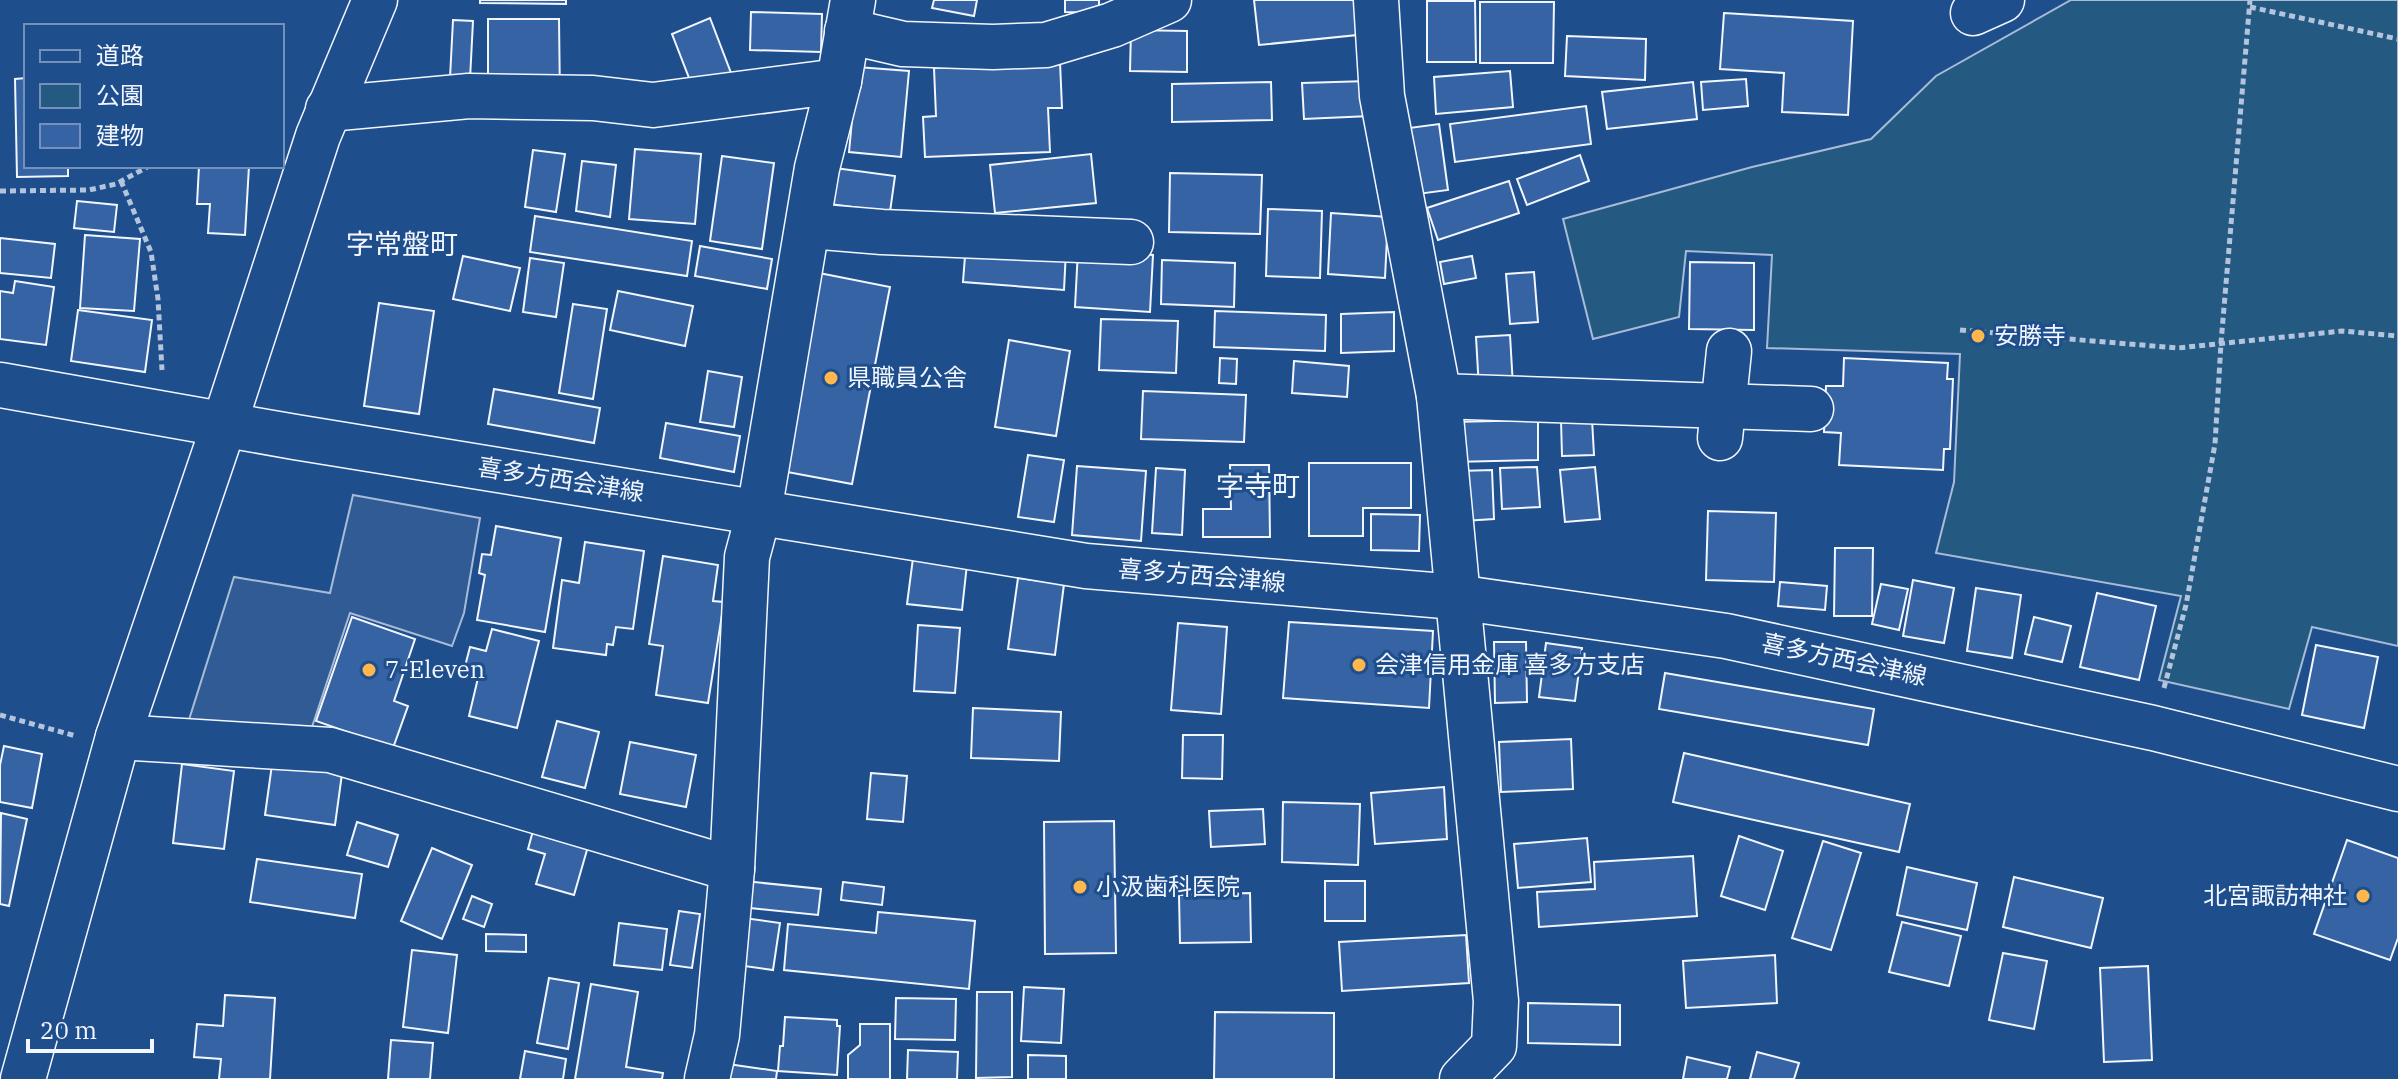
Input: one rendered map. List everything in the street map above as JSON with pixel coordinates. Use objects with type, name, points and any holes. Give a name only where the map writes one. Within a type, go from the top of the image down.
[{"type":"street","points":[[23,1079],[116,742],[328,109],[375,0]]},
{"type":"street","points":[[707,1079],[717,1035],[732,869],[747,557],[759,512],[802,257],[810,226],[817,168],[839,81],[850,16],[903,44],[1046,45],[1112,25],[1169,0]]},
{"type":"street","points":[[1376,0],[1382,96],[1439,396],[1496,1001],[1494,1046],[1462,1079]]},
{"type":"street","points":[[328,109],[469,96],[593,98],[653,105],[839,81]]},
{"type":"street","points":[[810,226],[882,232],[1131,242]]},
{"type":"street","points":[[1722,422],[1729,351]]},
{"type":"street","name":"喜多方西会津線","points":[[0,385],[224,425],[1086,566],[1456,597],[1726,636],[2153,728],[2398,789]]},
{"type":"street","points":[[1439,396],[1722,422],[1811,409]]},
{"type":"street","points":[[116,742],[330,750],[732,869]]},
{"type":"path","points":[[2153,728],[2186,605],[2215,444],[2250,3],[2398,39]]},
{"type":"path","points":[[0,191],[89,190],[121,181],[145,168]]},
{"type":"path","points":[[121,181],[151,252],[158,299],[162,372]]},
{"type":"path","points":[[1960,330],[2178,348],[2342,331],[2398,336]]},
{"type":"path","points":[[0,715],[116,742]]},
{"type":"green space","name":"安勝寺","points":[[2071,0],[2398,0],[2398,646],[2312,627],[2289,709],[2159,680],[2181,596],[1936,553],[1954,482],[1960,354],[1767,348],[1772,255],[1686,251],[1679,317],[1593,339],[1563,219],[1752,167],[1871,139],[1936,76]]},
{"type":"shaded area","points":[[353,495],[480,518],[464,613],[452,646],[350,613],[309,736],[188,723],[234,577],[330,593]]},
{"type":"building","points":[[480,0],[566,0],[566,4],[480,3]]},
{"type":"building","points":[[934,0],[977,0],[974,16],[932,8]]},
{"type":"building","points":[[1065,0],[1099,0],[1099,13],[1065,12]]},
{"type":"building","points":[[1254,0],[1363,0],[1367,34],[1259,45]]},
{"type":"building","points":[[1427,1],[1475,1],[1476,62],[1427,62]]},
{"type":"building","points":[[1480,2],[1554,2],[1553,63],[1480,63]]},
{"type":"building","points":[[751,12],[822,14],[821,52],[750,50]]},
{"type":"building","points":[[1724,13],[1853,21],[1848,115],[1782,112],[1784,73],[1720,69]]},
{"type":"building","points":[[710,18],[736,86],[698,101],[672,34]]},
{"type":"building","points":[[488,19],[559,19],[560,100],[488,100]]},
{"type":"building","points":[[453,20],[473,21],[470,79],[450,78]]},
{"type":"building","points":[[1131,30],[1187,31],[1187,72],[1130,71]]},
{"type":"building","points":[[1567,36],[1646,39],[1645,80],[1565,76]]},
{"type":"building","points":[[1060,62],[1062,108],[1048,108],[1050,152],[925,157],[923,117],[936,116],[934,68]]},
{"type":"building","points":[[857,67],[909,71],[901,157],[849,152]]},
{"type":"building","points":[[1510,71],[1513,107],[1436,114],[1434,77]]},
{"type":"building","points":[[24,78],[24,168],[68,168],[68,176],[17,177],[15,79]]},
{"type":"building","points":[[1746,79],[1748,106],[1703,110],[1701,82]]},
{"type":"building","points":[[1368,81],[1370,116],[1304,119],[1302,83]]},
{"type":"building","points":[[1271,82],[1272,120],[1172,122],[1172,84]]},
{"type":"building","points":[[1693,82],[1697,119],[1607,129],[1602,92]]},
{"type":"building","points":[[1586,106],[1591,144],[1455,162],[1450,124]]},
{"type":"building","points":[[1439,124],[1448,190],[1418,194],[1409,128]]},
{"type":"building","points":[[635,149],[701,154],[695,224],[629,219]]},
{"type":"building","points":[[533,150],[565,154],[556,212],[525,207]]},
{"type":"building","points":[[1091,154],[1096,203],[995,213],[990,165]]},
{"type":"building","points":[[1580,155],[1589,181],[1527,205],[1517,179]]},
{"type":"building","points":[[722,156],[774,163],[762,249],[710,241]]},
{"type":"building","points":[[582,161],[616,165],[610,217],[576,211]]},
{"type":"building","points":[[199,168],[249,168],[245,235],[208,233],[210,204],[197,204]]},
{"type":"building","points":[[835,168],[895,176],[890,212],[830,204]]},
{"type":"building","points":[[1170,173],[1262,175],[1260,234],[1169,232]]},
{"type":"building","points":[[1509,181],[1519,213],[1438,240],[1427,208]]},
{"type":"building","points":[[77,201],[117,205],[114,232],[74,228]]},
{"type":"building","points":[[1268,209],[1322,211],[1320,278],[1266,276]]},
{"type":"building","points":[[1331,213],[1388,217],[1385,278],[1328,274]]},
{"type":"building","points":[[535,216],[692,241],[687,276],[530,252]]},
{"type":"building","points":[[85,235],[140,239],[134,311],[80,308]]},
{"type":"building","points":[[0,238],[55,244],[51,278],[0,273]]},
{"type":"building","points":[[966,243],[1066,250],[1064,290],[963,282]]},
{"type":"building","points":[[700,246],[772,259],[767,289],[695,276]]},
{"type":"building","points":[[1078,250],[1153,255],[1150,312],[1075,307]]},
{"type":"building","points":[[463,256],[520,268],[510,311],[453,299]]},
{"type":"building","points":[[1472,256],[1476,278],[1444,284],[1440,262]]},
{"type":"building","points":[[530,258],[564,263],[556,317],[523,312]]},
{"type":"building","points":[[1162,260],[1235,263],[1234,307],[1161,304]]},
{"type":"building","points":[[1690,262],[1754,263],[1754,330],[1689,329]]},
{"type":"building","name":"県職員公舎","points":[[809,271],[890,287],[852,484],[771,469]]},
{"type":"building","points":[[1534,272],[1538,322],[1510,324],[1506,274]]},
{"type":"building","points":[[15,281],[54,287],[46,345],[0,339],[0,291],[13,293]]},
{"type":"building","points":[[618,291],[693,306],[685,346],[610,330]]},
{"type":"building","points":[[379,303],[434,311],[419,414],[364,406]]},
{"type":"building","points":[[573,304],[607,309],[593,399],[559,393]]},
{"type":"building","points":[[78,310],[152,320],[145,372],[71,361]]},
{"type":"building","points":[[1215,311],[1326,315],[1325,351],[1214,347]]},
{"type":"building","points":[[1394,312],[1394,351],[1341,353],[1341,314]]},
{"type":"building","points":[[1101,319],[1178,321],[1176,373],[1099,370]]},
{"type":"building","points":[[1510,335],[1513,386],[1479,389],[1476,337]]},
{"type":"building","points":[[1009,340],[1070,351],[1056,436],[995,427]]},
{"type":"building","points":[[1220,358],[1237,359],[1236,384],[1219,383]]},
{"type":"building","points":[[1844,358],[1948,363],[1947,379],[1953,379],[1950,449],[1944,449],[1943,470],[1839,465],[1841,433],[1824,432],[1826,386],[1843,386]]},
{"type":"building","points":[[1294,361],[1349,366],[1347,397],[1292,393]]},
{"type":"building","points":[[708,371],[742,377],[734,427],[700,422]]},
{"type":"building","points":[[494,389],[600,408],[594,443],[488,424]]},
{"type":"building","points":[[1143,391],[1246,395],[1244,442],[1141,439]]},
{"type":"building","points":[[1592,419],[1594,455],[1562,456],[1561,420]]},
{"type":"building","points":[[1538,420],[1538,460],[1453,462],[1452,422]]},
{"type":"building","points":[[666,423],[740,436],[734,472],[660,458]]},
{"type":"building","points":[[1028,455],[1064,460],[1054,522],[1018,517]]},
{"type":"building","points":[[1309,463],[1411,463],[1411,508],[1363,508],[1363,536],[1309,536]]},
{"type":"building","points":[[1230,465],[1269,465],[1270,537],[1203,537],[1203,509],[1231,509]]},
{"type":"building","points":[[1077,466],[1146,471],[1141,541],[1072,535]]},
{"type":"building","points":[[1537,467],[1540,507],[1502,509],[1500,468]]},
{"type":"building","points":[[1595,467],[1600,519],[1565,522],[1560,470]]},
{"type":"building","points":[[1156,468],[1185,470],[1182,535],[1152,533]]},
{"type":"building","points":[[1492,470],[1494,519],[1463,521],[1460,471]]},
{"type":"building","points":[[1708,511],[1776,513],[1774,582],[1706,580]]},
{"type":"building","points":[[1371,514],[1420,515],[1419,551],[1371,550]]},
{"type":"building","points":[[496,526],[561,538],[545,632],[477,620],[485,575],[479,573],[482,554],[491,555]]},
{"type":"building","points":[[585,542],[644,551],[633,629],[616,627],[613,645],[607,644],[606,655],[553,648],[562,580],[579,583]]},
{"type":"building","points":[[1835,548],[1873,548],[1872,616],[1834,616]]},
{"type":"building","points":[[663,556],[718,565],[713,601],[724,602],[708,703],[656,695],[663,646],[649,644]]},
{"type":"building","points":[[913,558],[967,564],[962,610],[907,604]]},
{"type":"building","points":[[1018,578],[1064,584],[1055,655],[1008,649]]},
{"type":"building","points":[[1913,580],[1954,588],[1944,643],[1903,636]]},
{"type":"building","points":[[1780,582],[1827,586],[1825,610],[1778,606]]},
{"type":"building","points":[[1881,584],[1908,589],[1899,630],[1872,624]]},
{"type":"building","points":[[1976,588],[2021,595],[2012,658],[1967,651]]},
{"type":"building","points":[[2097,593],[2156,606],[2139,680],[2080,667]]},
{"type":"building","name":"7-Eleven","points":[[352,617],[415,639],[394,701],[408,706],[393,748],[316,721]]},
{"type":"building","points":[[2034,617],[2071,626],[2062,662],[2025,654]]},
{"type":"building","name":"会津信用金庫 喜多方支店","points":[[1289,622],[1433,631],[1429,708],[1283,698]]},
{"type":"building","points":[[1178,623],[1227,627],[1221,714],[1171,710]]},
{"type":"building","points":[[918,625],[960,628],[955,693],[914,691]]},
{"type":"building","points":[[492,629],[539,641],[517,728],[469,716],[478,678],[463,674],[470,647],[486,651]]},
{"type":"building","points":[[1494,642],[1526,642],[1527,702],[1495,703]]},
{"type":"building","points":[[1546,643],[1582,648],[1575,701],[1539,697]]},
{"type":"building","points":[[2316,645],[2378,657],[2364,728],[2302,715]]},
{"type":"building","points":[[1665,673],[1874,709],[1868,745],[1659,709]]},
{"type":"building","points":[[973,708],[1061,712],[1059,761],[971,758]]},
{"type":"building","points":[[557,721],[599,732],[585,788],[542,777]]},
{"type":"building","points":[[1183,735],[1223,735],[1222,779],[1182,778]]},
{"type":"building","points":[[1571,739],[1573,789],[1501,792],[1499,742]]},
{"type":"building","points":[[630,742],[696,755],[686,807],[620,794]]},
{"type":"building","points":[[4,746],[42,754],[32,808],[0,802],[0,765]]},
{"type":"building","points":[[274,750],[344,759],[335,825],[265,815]]},
{"type":"building","points":[[1684,753],[1910,804],[1899,852],[1673,802]]},
{"type":"building","points":[[182,764],[234,771],[224,849],[173,843]]},
{"type":"building","points":[[871,773],[907,776],[903,822],[867,819]]},
{"type":"building","points":[[1444,787],[1447,839],[1375,844],[1371,793]]},
{"type":"building","points":[[1283,802],[1360,804],[1358,865],[1282,862]]},
{"type":"building","points":[[1263,809],[1265,844],[1211,847],[1209,811]]},
{"type":"building","points":[[1,813],[27,819],[9,906],[0,904]]},
{"type":"building","name":"小汲歯科医院","points":[[1114,821],[1116,953],[1045,954],[1044,822]]},
{"type":"building","points":[[357,822],[398,835],[388,867],[347,855]]},
{"type":"building","points":[[534,827],[589,843],[574,895],[536,884],[545,854],[528,849]]},
{"type":"building","points":[[1739,836],[1783,851],[1765,910],[1721,896]]},
{"type":"building","points":[[1587,838],[1591,882],[1518,888],[1514,844]]},
{"type":"building","name":"北宮諏訪神社","points":[[2347,840],[2398,858],[2398,938],[2390,960],[2314,934]]},
{"type":"building","points":[[1823,841],[1861,853],[1831,950],[1792,938]]},
{"type":"building","points":[[432,848],[472,865],[442,939],[401,921]]},
{"type":"building","points":[[1693,856],[1697,916],[1539,927],[1537,892],[1595,889],[1594,862]]},
{"type":"building","points":[[257,859],[362,874],[355,918],[250,902]]},
{"type":"building","points":[[1907,867],[1977,883],[1967,930],[1897,915]]},
{"type":"building","points":[[2014,877],[2103,898],[2091,948],[2003,927]]},
{"type":"building","points":[[744,881],[821,889],[818,915],[741,907]]},
{"type":"building","points":[[1325,881],[1365,881],[1365,921],[1325,921]]},
{"type":"building","points":[[843,882],[884,887],[882,905],[841,900]]},
{"type":"building","points":[[1250,893],[1251,942],[1180,943],[1179,895]]},
{"type":"building","points":[[472,896],[492,904],[484,927],[463,919]]},
{"type":"building","points":[[679,911],[700,914],[692,968],[670,965]]},
{"type":"building","points":[[878,912],[975,921],[969,989],[784,970],[788,924],[876,933]]},
{"type":"building","points":[[744,918],[780,923],[773,970],[737,965]]},
{"type":"building","points":[[1902,922],[1961,936],[1949,986],[1889,972]]},
{"type":"building","points":[[619,923],[667,929],[662,970],[614,965]]},
{"type":"building","points":[[486,934],[526,935],[526,952],[486,951]]},
{"type":"building","points":[[1466,935],[1469,983],[1342,991],[1339,942]]},
{"type":"building","points":[[412,950],[457,955],[448,1033],[403,1027]]},
{"type":"building","points":[[2003,953],[2047,961],[2034,1029],[1989,1020]]},
{"type":"building","points":[[1775,955],[1777,1003],[1686,1008],[1683,961]]},
{"type":"building","points":[[2148,966],[2152,1060],[2104,1062],[2100,968]]},
{"type":"building","points":[[549,978],[579,983],[568,1049],[537,1043]]},
{"type":"building","points":[[591,984],[638,992],[626,1067],[663,1073],[662,1079],[575,1079]]},
{"type":"building","points":[[1024,987],[1064,989],[1061,1043],[1021,1041]]},
{"type":"building","points":[[977,992],[1012,992],[1012,1077],[976,1078]]},
{"type":"building","points":[[225,995],[275,998],[270,1079],[219,1079],[221,1059],[194,1057],[197,1024],[223,1026]]},
{"type":"building","points":[[896,998],[956,999],[955,1040],[895,1039]]},
{"type":"building","points":[[1528,1003],[1620,1005],[1620,1045],[1528,1043]]},
{"type":"building","points":[[1215,1012],[1334,1013],[1334,1079],[1214,1079]]},
{"type":"building","points":[[785,1017],[837,1020],[837,1026],[840,1026],[837,1075],[778,1071]]},
{"type":"building","points":[[860,1024],[890,1024],[890,1079],[848,1079],[848,1055],[860,1045]]},
{"type":"building","points":[[391,1040],[433,1043],[430,1079],[388,1079]]},
{"type":"building","points":[[908,1050],[958,1052],[957,1079],[907,1079]]},
{"type":"building","points":[[525,1051],[566,1059],[563,1079],[520,1079]]},
{"type":"building","points":[[1757,1052],[1799,1063],[1794,1079],[1750,1079]]},
{"type":"building","points":[[1028,1055],[1066,1056],[1066,1079],[1028,1079]]},
{"type":"building","points":[[1687,1057],[1730,1067],[1727,1079],[1683,1079]]},
{"type":"building","points":[[728,1064],[777,1071],[776,1079],[727,1079]]},
{"type":"place","name":"安勝寺","points":[[1978,336]]},
{"type":"place","name":"県職員公舎","points":[[831,378]]},
{"type":"place","name":"会津信用金庫 喜多方支店","points":[[1359,665]]},
{"type":"place","name":"7-Eleven","points":[[369,670]]},
{"type":"place","name":"小汲歯科医院","points":[[1080,887]]},
{"type":"place","name":"北宮諏訪神社","points":[[2363,896]]},
{"type":"district","name":"字常盤町","points":[[402,244]]},
{"type":"district","name":"字寺町","points":[[1258,486]]}]
